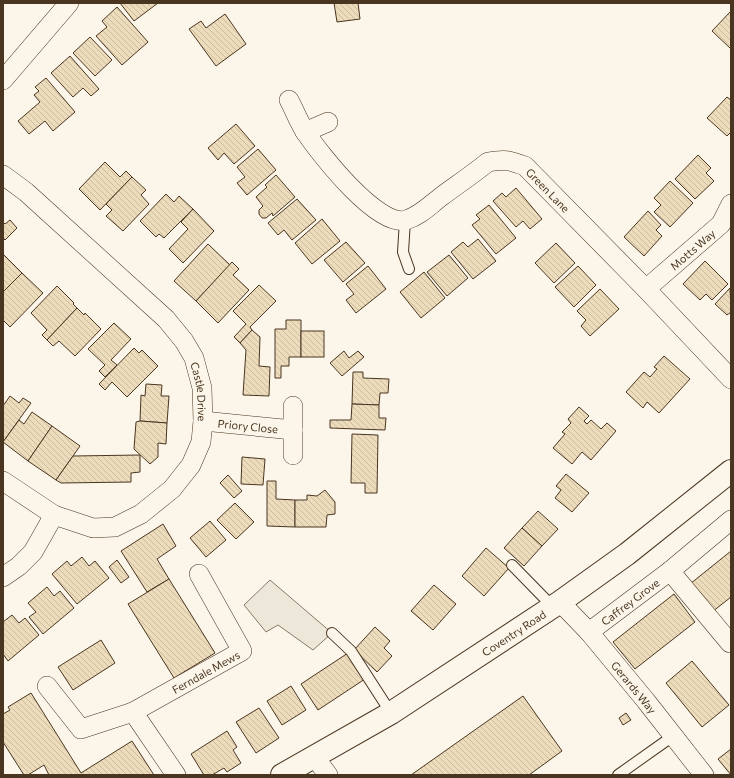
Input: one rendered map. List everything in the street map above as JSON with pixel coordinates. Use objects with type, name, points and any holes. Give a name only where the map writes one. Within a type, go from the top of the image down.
[{"type":"main road","name":"Coventry Road","points":[[282,775],[391,713],[557,604],[627,554],[731,471]]},
{"type":"street","points":[[3,80],[69,3]]},
{"type":"street","points":[[289,100],[305,132],[350,188],[372,206],[391,218],[405,220]]},
{"type":"street","points":[[305,132],[328,122]]},
{"type":"street","name":"Green Lane","points":[[405,220],[421,213],[488,162],[510,160],[525,166],[646,289],[731,379]]},
{"type":"street","name":"Castle Drive","points":[[3,175],[26,192],[166,320],[184,341],[194,358],[202,388],[203,421],[201,442],[190,465],[172,489],[141,514],[115,527],[93,528],[54,515],[3,481]]},
{"type":"street","name":"Motts Way","points":[[646,289],[726,227],[731,204]]},
{"type":"street","name":"Priory Close","points":[[292,455],[293,406]]},
{"type":"street","name":"Priory Close","points":[[203,421],[293,430]]},
{"type":"street","points":[[3,577],[19,566],[33,552],[54,515]]},
{"type":"street","name":"Caffrey Grove","points":[[589,632],[670,571],[731,520]]},
{"type":"street","name":"Caffrey Grove","points":[[670,571],[730,643],[731,642]]},
{"type":"street","name":"Ferndale Mews","points":[[133,712],[242,651],[199,574]]},
{"type":"street","name":"Gerards Way","points":[[557,604],[589,632],[704,775]]},
{"type":"street","points":[[47,686],[81,730],[133,712],[176,775]]},
{"type":"street","points":[[314,756],[328,775]]},
{"type":"lane","points":[[405,220],[403,252],[409,269]]},
{"type":"lane","points":[[512,565],[557,604]]},
{"type":"lane","points":[[332,633],[351,651],[391,713]]},
{"type":"lane","points":[[618,775],[673,736]]},
{"type":"shaded area","points":[[270,580],[332,633],[313,650],[278,625],[266,632],[244,605]]},
{"type":"building","points":[[120,3],[158,3],[134,21]]},
{"type":"building","points":[[334,3],[358,3],[360,19],[337,22]]},
{"type":"building","points":[[117,7],[148,42],[122,65],[96,36],[107,27],[102,21]]},
{"type":"building","points":[[731,11],[731,49],[712,31]]},
{"type":"building","points":[[225,14],[246,44],[216,66],[189,29],[201,21],[206,28]]},
{"type":"building","points":[[90,37],[112,60],[95,76],[73,53]]},
{"type":"building","points":[[70,56],[99,89],[91,96],[83,88],[73,97],[51,73]]},
{"type":"building","points":[[46,78],[75,112],[53,131],[45,121],[29,134],[18,121],[40,102],[34,95],[39,91],[35,87]]},
{"type":"building","points":[[727,97],[731,100],[731,132],[727,136],[707,118]]},
{"type":"building","points":[[236,124],[255,146],[234,164],[224,153],[218,160],[208,148]]},
{"type":"building","points":[[258,149],[276,170],[247,195],[237,183],[245,177],[237,167]]},
{"type":"building","points":[[698,155],[711,168],[706,173],[714,181],[695,199],[675,179]]},
{"type":"building","points":[[105,162],[120,177],[126,171],[132,177],[100,210],[79,189]]},
{"type":"building","points":[[276,175],[295,197],[273,216],[272,213],[266,218],[262,218],[259,214],[259,210],[263,206],[256,197],[267,187],[265,185]]},
{"type":"building","points":[[132,177],[146,190],[141,195],[149,204],[123,231],[106,216],[112,210],[106,204]]},
{"type":"building","points":[[670,181],[693,203],[670,227],[654,212],[661,205],[654,198]]},
{"type":"building","points":[[516,188],[542,219],[530,229],[523,221],[516,227],[493,201],[502,193],[506,197]]},
{"type":"building","points":[[166,194],[174,202],[179,196],[193,209],[164,238],[159,234],[156,237],[140,221]]},
{"type":"building","points":[[297,199],[316,220],[292,240],[284,230],[278,235],[268,223]]},
{"type":"building","points":[[489,205],[516,238],[496,254],[472,225],[480,219],[476,215]]},
{"type":"building","points":[[193,209],[214,231],[183,263],[169,249],[188,229],[181,222]]},
{"type":"building","points":[[648,211],[661,225],[656,230],[662,236],[644,256],[624,237]]},
{"type":"building","points":[[322,219],[340,241],[312,264],[295,243]]},
{"type":"building","points":[[10,220],[17,228],[5,240],[3,238],[3,222],[5,224]]},
{"type":"building","points":[[478,239],[496,261],[473,279],[451,252],[463,242],[468,247]]},
{"type":"building","points":[[346,242],[365,263],[343,282],[324,260]]},
{"type":"building","points":[[556,243],[575,263],[554,283],[535,263]]},
{"type":"building","points":[[208,244],[230,265],[196,301],[174,281]]},
{"type":"building","points":[[3,254],[22,273],[3,292]]},
{"type":"building","points":[[449,255],[468,278],[447,296],[427,272]]},
{"type":"building","points":[[705,261],[728,284],[712,300],[706,294],[700,300],[683,284]]},
{"type":"building","points":[[232,262],[239,269],[233,275],[249,290],[218,323],[196,301]]},
{"type":"building","points":[[368,266],[386,289],[356,313],[346,300],[354,294],[346,284]]},
{"type":"building","points":[[578,266],[596,285],[574,307],[555,287]]},
{"type":"building","points":[[424,272],[445,298],[421,318],[400,292]]},
{"type":"building","points":[[22,273],[43,293],[10,327],[3,320],[3,292]]},
{"type":"building","points":[[259,285],[276,301],[250,327],[252,330],[240,343],[234,337],[246,324],[233,311]]},
{"type":"building","points":[[57,286],[77,308],[47,340],[42,335],[47,330],[31,313]]},
{"type":"building","points":[[730,288],[731,312],[727,315],[715,304]]},
{"type":"building","points":[[600,289],[619,309],[590,336],[581,326],[586,320],[577,311]]},
{"type":"building","points":[[77,308],[84,315],[85,313],[101,329],[75,356],[59,341],[53,346],[47,340]]},
{"type":"building","points":[[286,320],[301,320],[301,357],[289,357],[289,366],[281,366],[281,378],[275,378],[275,329],[286,329]]},
{"type":"building","points":[[114,323],[131,339],[111,360],[117,365],[105,377],[99,371],[105,365],[88,349]]},
{"type":"building","points":[[252,330],[260,337],[259,366],[270,367],[269,396],[243,395],[246,350],[240,343]]},
{"type":"building","points":[[301,331],[324,331],[324,357],[301,357]]},
{"type":"building","points":[[134,348],[139,353],[142,350],[158,366],[127,397],[112,382],[105,390],[99,384]]},
{"type":"building","points":[[344,351],[349,358],[358,351],[364,357],[342,376],[330,363]]},
{"type":"building","points":[[664,356],[690,379],[659,413],[647,402],[643,408],[626,392],[644,372],[650,377],[657,369],[654,367]]},
{"type":"building","points":[[353,372],[363,372],[363,378],[389,379],[388,393],[380,393],[379,405],[352,404]]},
{"type":"building","points":[[146,384],[162,385],[161,396],[169,396],[167,423],[140,421],[141,395],[145,396]]},
{"type":"building","points":[[10,396],[19,403],[23,398],[31,403],[3,442],[3,406]]},
{"type":"building","points":[[352,404],[379,405],[379,418],[386,418],[385,430],[330,428],[330,420],[351,420]]},
{"type":"building","points":[[579,407],[589,416],[584,421],[587,424],[591,420],[601,429],[607,423],[616,431],[591,460],[582,452],[572,464],[553,448],[565,434],[562,432],[571,423],[568,419]]},
{"type":"building","points":[[32,412],[52,426],[28,461],[3,442],[19,420],[24,424]]},
{"type":"building","points":[[136,422],[167,423],[166,444],[158,443],[158,457],[150,464],[134,449]]},
{"type":"building","points":[[52,426],[80,446],[56,480],[28,461]]},
{"type":"building","points":[[352,434],[378,435],[377,493],[365,493],[365,483],[351,483]]},
{"type":"building","points":[[140,455],[140,472],[131,473],[131,482],[61,483],[56,480],[73,456]]},
{"type":"building","points":[[242,457],[265,459],[263,485],[241,484]]},
{"type":"building","points":[[566,474],[589,493],[572,512],[555,498],[561,490],[556,486]]},
{"type":"building","points":[[228,475],[242,491],[234,498],[220,483]]},
{"type":"building","points":[[267,481],[276,481],[276,499],[295,500],[295,527],[267,526]]},
{"type":"building","points":[[325,490],[335,502],[335,514],[327,515],[326,527],[295,527],[295,500],[307,500],[307,495],[317,496]]},
{"type":"building","points":[[235,503],[254,522],[236,539],[217,520]]},
{"type":"building","points":[[538,511],[558,529],[542,546],[522,528]]},
{"type":"building","points":[[210,521],[226,540],[206,557],[190,538]]},
{"type":"building","points":[[163,524],[176,546],[157,559],[169,579],[147,592],[121,551]]},
{"type":"building","points":[[522,528],[542,546],[524,566],[504,548]]},
{"type":"building","points":[[486,548],[509,568],[484,596],[462,576]]},
{"type":"building","points":[[731,551],[731,597],[712,612],[690,584]]},
{"type":"building","points":[[82,557],[89,566],[95,561],[109,578],[77,604],[52,574],[67,561],[71,566]]},
{"type":"building","points":[[117,560],[129,577],[121,583],[109,567]]},
{"type":"building","points":[[169,579],[215,653],[174,678],[128,604]]},
{"type":"building","points":[[434,585],[456,604],[433,630],[411,611]]},
{"type":"building","points":[[47,587],[54,596],[60,591],[74,608],[43,634],[29,617],[36,612],[28,603]]},
{"type":"building","points":[[674,594],[695,622],[635,669],[613,642]]},
{"type":"building","points":[[12,615],[19,623],[25,618],[39,635],[8,661],[3,654],[3,622]]},
{"type":"building","points":[[375,627],[390,641],[384,648],[392,656],[377,672],[354,650]]},
{"type":"building","points":[[101,640],[115,663],[73,690],[58,667]]},
{"type":"building","points":[[348,653],[365,679],[318,710],[301,684]]},
{"type":"building","points":[[692,661],[729,705],[702,727],[666,683]]},
{"type":"building","points":[[291,686],[306,710],[282,725],[267,701]]},
{"type":"building","points":[[31,693],[81,773],[132,741],[154,775],[49,775],[44,765],[28,775],[24,775],[3,742],[3,714],[10,710],[8,707]]},
{"type":"building","points":[[523,696],[562,751],[529,775],[411,775]]},
{"type":"building","points":[[259,708],[279,738],[256,753],[236,722]]},
{"type":"building","points":[[626,713],[631,720],[623,725],[619,718]]},
{"type":"building","points":[[227,731],[237,747],[233,750],[241,763],[227,772],[224,768],[212,775],[204,775],[191,754]]},
{"type":"building","points":[[731,749],[731,775],[718,759]]}]
